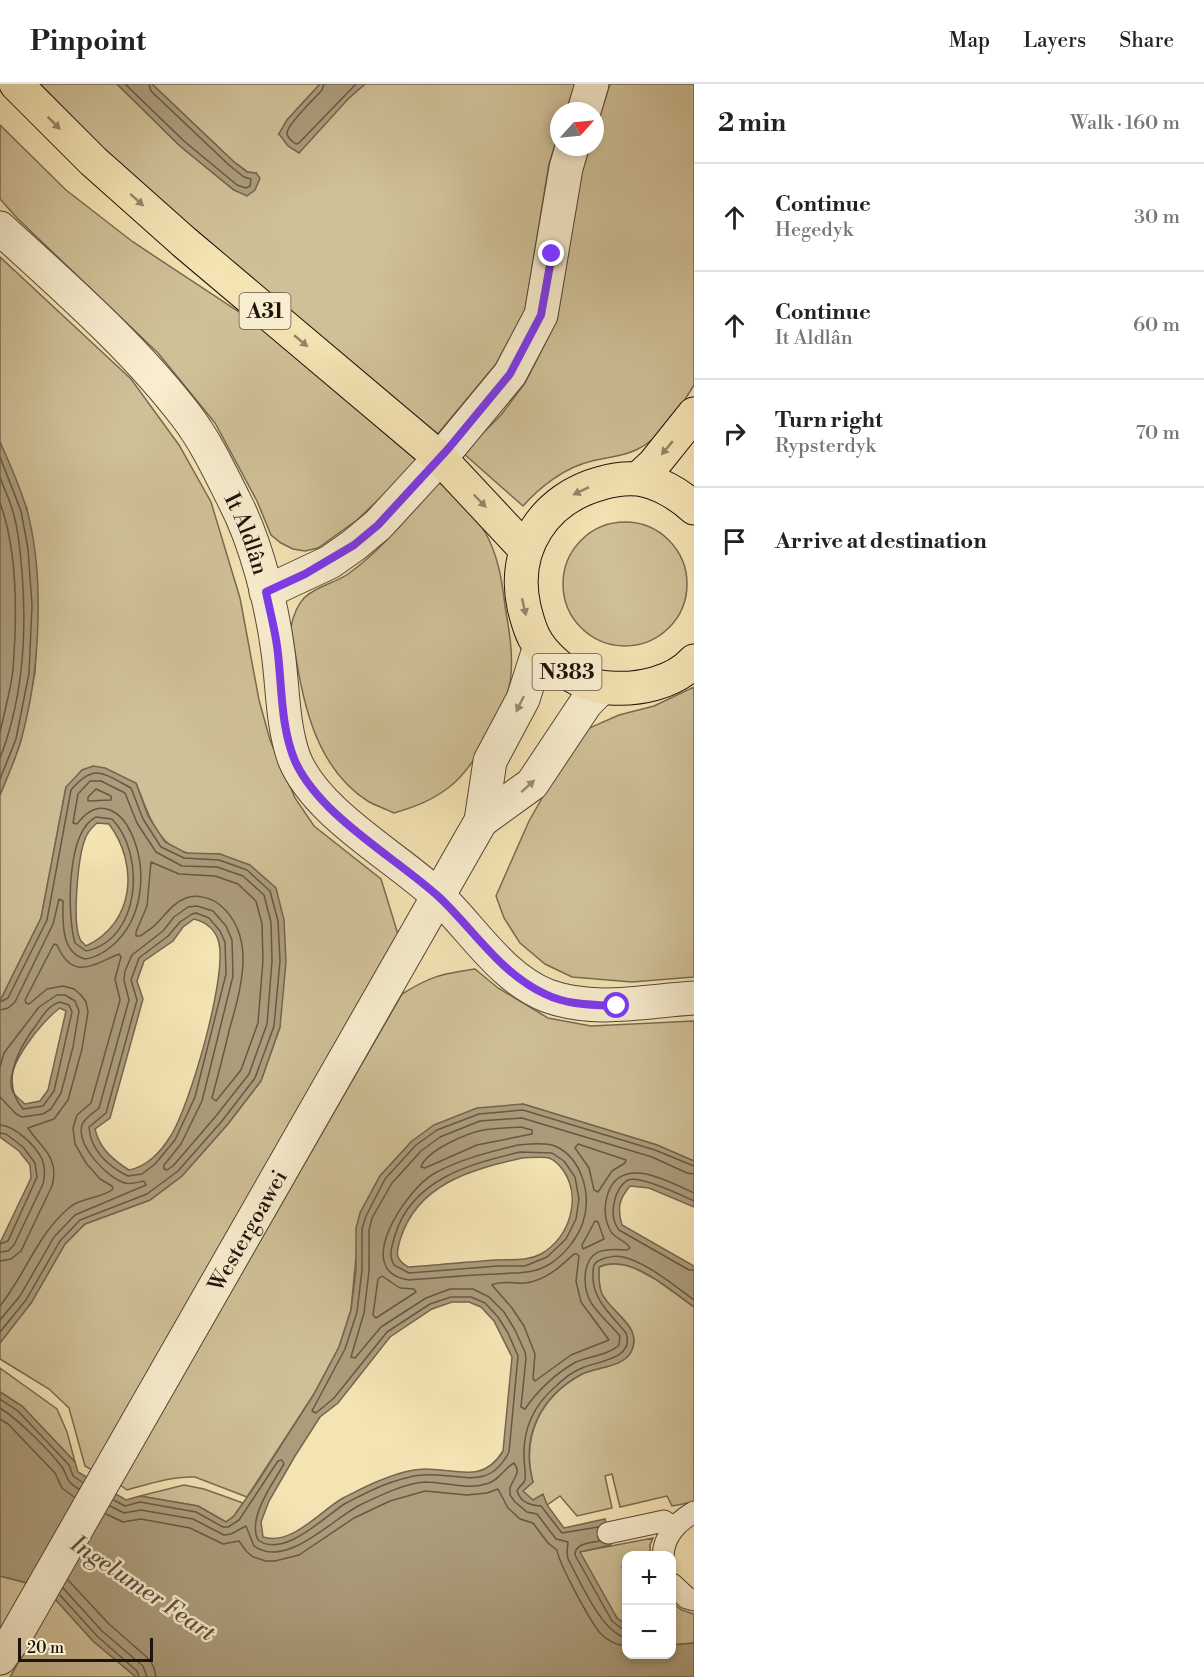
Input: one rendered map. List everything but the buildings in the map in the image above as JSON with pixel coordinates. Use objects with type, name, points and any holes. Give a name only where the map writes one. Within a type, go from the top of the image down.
[{"type":"highway","name":"A31","points":[[16,84],[93,161],[151,213],[440,458],[526,550]]},
{"type":"highway","points":[[638,479],[654,464],[694,414]]},
{"type":"highway","name":"N383","points":[[694,508],[682,497],[661,486],[638,479],[610,481],[584,488],[557,504],[539,523],[526,550],[522,571],[522,596],[528,623],[539,649],[577,679],[600,688],[627,689],[648,686],[668,679],[694,661]]},
{"type":"street","points":[[587,102],[592,84]]},
{"type":"street","points":[[266,592],[305,574],[354,545],[378,525],[440,458],[510,374],[541,315],[569,156]]},
{"type":"street","name":"It Aldlân","points":[[0,228],[128,348],[160,383],[189,420],[236,504],[266,592],[278,650],[287,734],[295,760],[305,778],[338,814],[439,897],[504,967],[546,995],[570,1002],[617,1006],[694,998]]},
{"type":"street","name":"Westergoawei","points":[[7,1649],[481,821],[490,761],[523,699],[539,649]]},
{"type":"street","name":"Westergoawei","points":[[481,821],[532,784],[586,703],[600,688]]},
{"type":"lane","points":[[663,1551],[673,1527],[694,1512]]},
{"type":"lane","points":[[608,1533],[664,1521],[673,1527]]},
{"type":"lane","points":[[676,1588],[687,1598],[694,1600]]},
{"type":"shaded area","points":[[40,84],[117,84],[180,146],[234,190],[256,173],[248,172],[233,161],[152,84],[320,84],[287,120],[279,134],[349,98],[365,84],[575,84],[569,102],[550,102],[552,156],[525,310],[496,364],[436,436],[194,230],[104,149]]},
{"type":"shaded area","points":[[610,84],[694,84],[694,385],[670,422],[645,445],[625,454],[572,468],[545,485],[523,506],[463,453],[501,415],[525,383],[557,320],[582,172],[587,156],[604,156],[604,103]]},
{"type":"shaded area","points":[[0,125],[66,190],[133,242],[274,335],[417,459],[394,485],[357,520],[318,548],[305,551],[293,549],[271,535],[257,501],[215,423],[158,353],[0,199]]},
{"type":"shaded area","points":[[0,257],[131,379],[179,445],[211,502],[240,598],[259,700],[270,740],[295,798],[314,826],[381,879],[400,941],[92,1470],[85,1466],[69,1408],[49,1389],[0,1359],[0,1343],[31,1303],[65,1244],[85,1224],[150,1200],[182,1176],[227,1125],[261,1081],[280,1027],[281,999],[220,854],[187,853],[167,842],[154,825],[136,783],[66,787],[41,918],[0,1001],[0,795],[21,741],[35,673],[38,604],[27,509],[0,442]]},
{"type":"shaded area","points":[[439,482],[475,518],[485,532],[493,550],[501,577],[509,632],[511,674],[509,687],[497,719],[469,767],[442,793],[394,813],[369,802],[349,786],[333,768],[321,747],[299,676],[291,627],[295,612],[304,598],[314,590],[343,577],[360,565],[396,531]]},
{"type":"shaded area","points":[[625,522],[649,526],[669,540],[683,560],[687,584],[683,608],[669,628],[649,642],[625,646],[601,642],[581,628],[567,608],[563,584],[567,560],[581,540],[601,526]]},
{"type":"shaded area","points":[[694,687],[694,977],[632,982],[572,977],[545,964],[520,943],[504,918],[496,896],[529,821],[566,756],[587,729],[619,715],[654,706]]},
{"type":"shaded area","points":[[475,969],[498,988],[548,1018],[591,1026],[694,1021],[694,1161],[657,1145],[523,1104],[412,1141],[380,1176],[360,1213],[351,1310],[339,1347],[314,1394],[247,1497],[195,1477],[170,1479],[127,1490],[120,1485],[402,994],[437,977]]},
{"type":"shaded area","points":[[609,1262],[625,1263],[655,1279],[694,1307],[694,1502],[672,1506],[667,1496],[620,1507],[612,1474],[605,1476],[612,1508],[577,1516],[560,1496],[547,1505],[543,1495],[533,1501],[522,1491],[533,1482],[530,1465],[532,1433],[545,1406],[555,1394],[582,1374],[616,1364],[631,1352],[634,1343],[630,1328],[606,1301],[600,1288],[599,1267]]},
{"type":"shaded area","points":[[0,1368],[57,1409],[67,1432],[75,1462],[22,1406],[0,1392]]},
{"type":"shaded area","points":[[184,1485],[204,1489],[243,1503],[234,1516],[226,1522],[198,1506],[140,1496]]},
{"type":"shaded area","points":[[653,1538],[650,1551],[622,1551],[622,1622],[617,1618],[579,1552]]},
{"type":"shaded area","points":[[0,1576],[27,1583],[0,1630]]},
{"type":"shaded area","points":[[55,1599],[93,1641],[136,1677],[10,1677]]},
{"type":"shaded area","points":[[676,1606],[694,1614],[694,1643],[676,1645]]},
{"type":"water","points":[[117,84],[152,84],[233,161],[247,172],[256,173],[260,178],[255,190],[247,196],[234,190],[180,146]]},
{"type":"water","points":[[320,84],[365,84],[349,98],[299,153],[288,146],[279,134],[287,120]]},
{"type":"water","points":[[0,442],[27,510],[33,536],[38,625],[27,714],[17,754],[0,795]]},
{"type":"water","points":[[93,766],[105,768],[136,783],[148,816],[165,842],[186,853],[220,854],[250,865],[276,888],[284,920],[286,962],[280,1027],[261,1081],[227,1125],[182,1176],[150,1200],[85,1224],[65,1244],[31,1303],[0,1343],[0,1243],[31,1178],[30,1165],[19,1151],[0,1137],[0,1001],[41,918],[66,787],[82,770]],"holes":[[[97,823],[109,824],[119,840],[128,874],[127,891],[123,908],[114,923],[102,936],[86,946],[80,940],[76,920],[78,876],[85,839]],[[194,919],[198,920],[210,927],[218,938],[220,960],[212,1011],[196,1071],[170,1137],[152,1158],[141,1166],[129,1170],[108,1153],[95,1129],[110,1118],[143,999],[137,981],[144,961],[173,941],[183,927]],[[60,1008],[66,1011],[48,1090],[40,1101],[25,1104],[12,1090],[11,1080],[14,1069],[26,1045],[52,1014]]]},
{"type":"water","name":"Ingelumer Feart","points":[[523,1104],[657,1145],[694,1161],[694,1207],[649,1188],[630,1186],[623,1195],[619,1209],[622,1225],[694,1266],[694,1307],[649,1275],[636,1269],[611,1264],[599,1267],[599,1284],[602,1294],[625,1321],[633,1335],[634,1343],[631,1352],[616,1364],[582,1374],[555,1394],[545,1406],[537,1419],[529,1449],[533,1482],[523,1491],[533,1500],[543,1494],[547,1505],[564,1528],[605,1519],[611,1545],[580,1552],[617,1618],[622,1622],[622,1659],[676,1659],[676,1645],[694,1643],[694,1677],[136,1677],[93,1641],[55,1599],[27,1583],[0,1576],[0,1392],[22,1406],[75,1462],[78,1472],[126,1500],[140,1496],[198,1506],[226,1522],[234,1516],[255,1486],[314,1394],[339,1347],[351,1310],[356,1270],[356,1228],[360,1213],[380,1176],[412,1141],[434,1125],[477,1108]],"holes":[[[522,1158],[551,1159],[562,1168],[572,1192],[572,1204],[566,1228],[551,1247],[535,1257],[524,1259],[408,1267],[401,1261],[398,1249],[408,1221],[419,1205],[432,1193],[448,1182],[483,1168]],[[452,1302],[469,1302],[481,1307],[494,1321],[512,1357],[503,1451],[495,1461],[487,1468],[478,1471],[425,1469],[397,1474],[343,1498],[295,1532],[284,1537],[263,1537],[261,1522],[269,1501],[295,1456],[320,1417],[338,1403],[390,1337],[432,1309]]]},
{"type":"route","points":[[552,254],[541,315],[510,374],[448,449],[378,525],[354,545],[330,561],[266,592],[278,650],[287,734],[295,760],[315,792],[338,814],[439,897],[504,967],[525,982],[546,995],[570,1002],[617,1006]]}]
